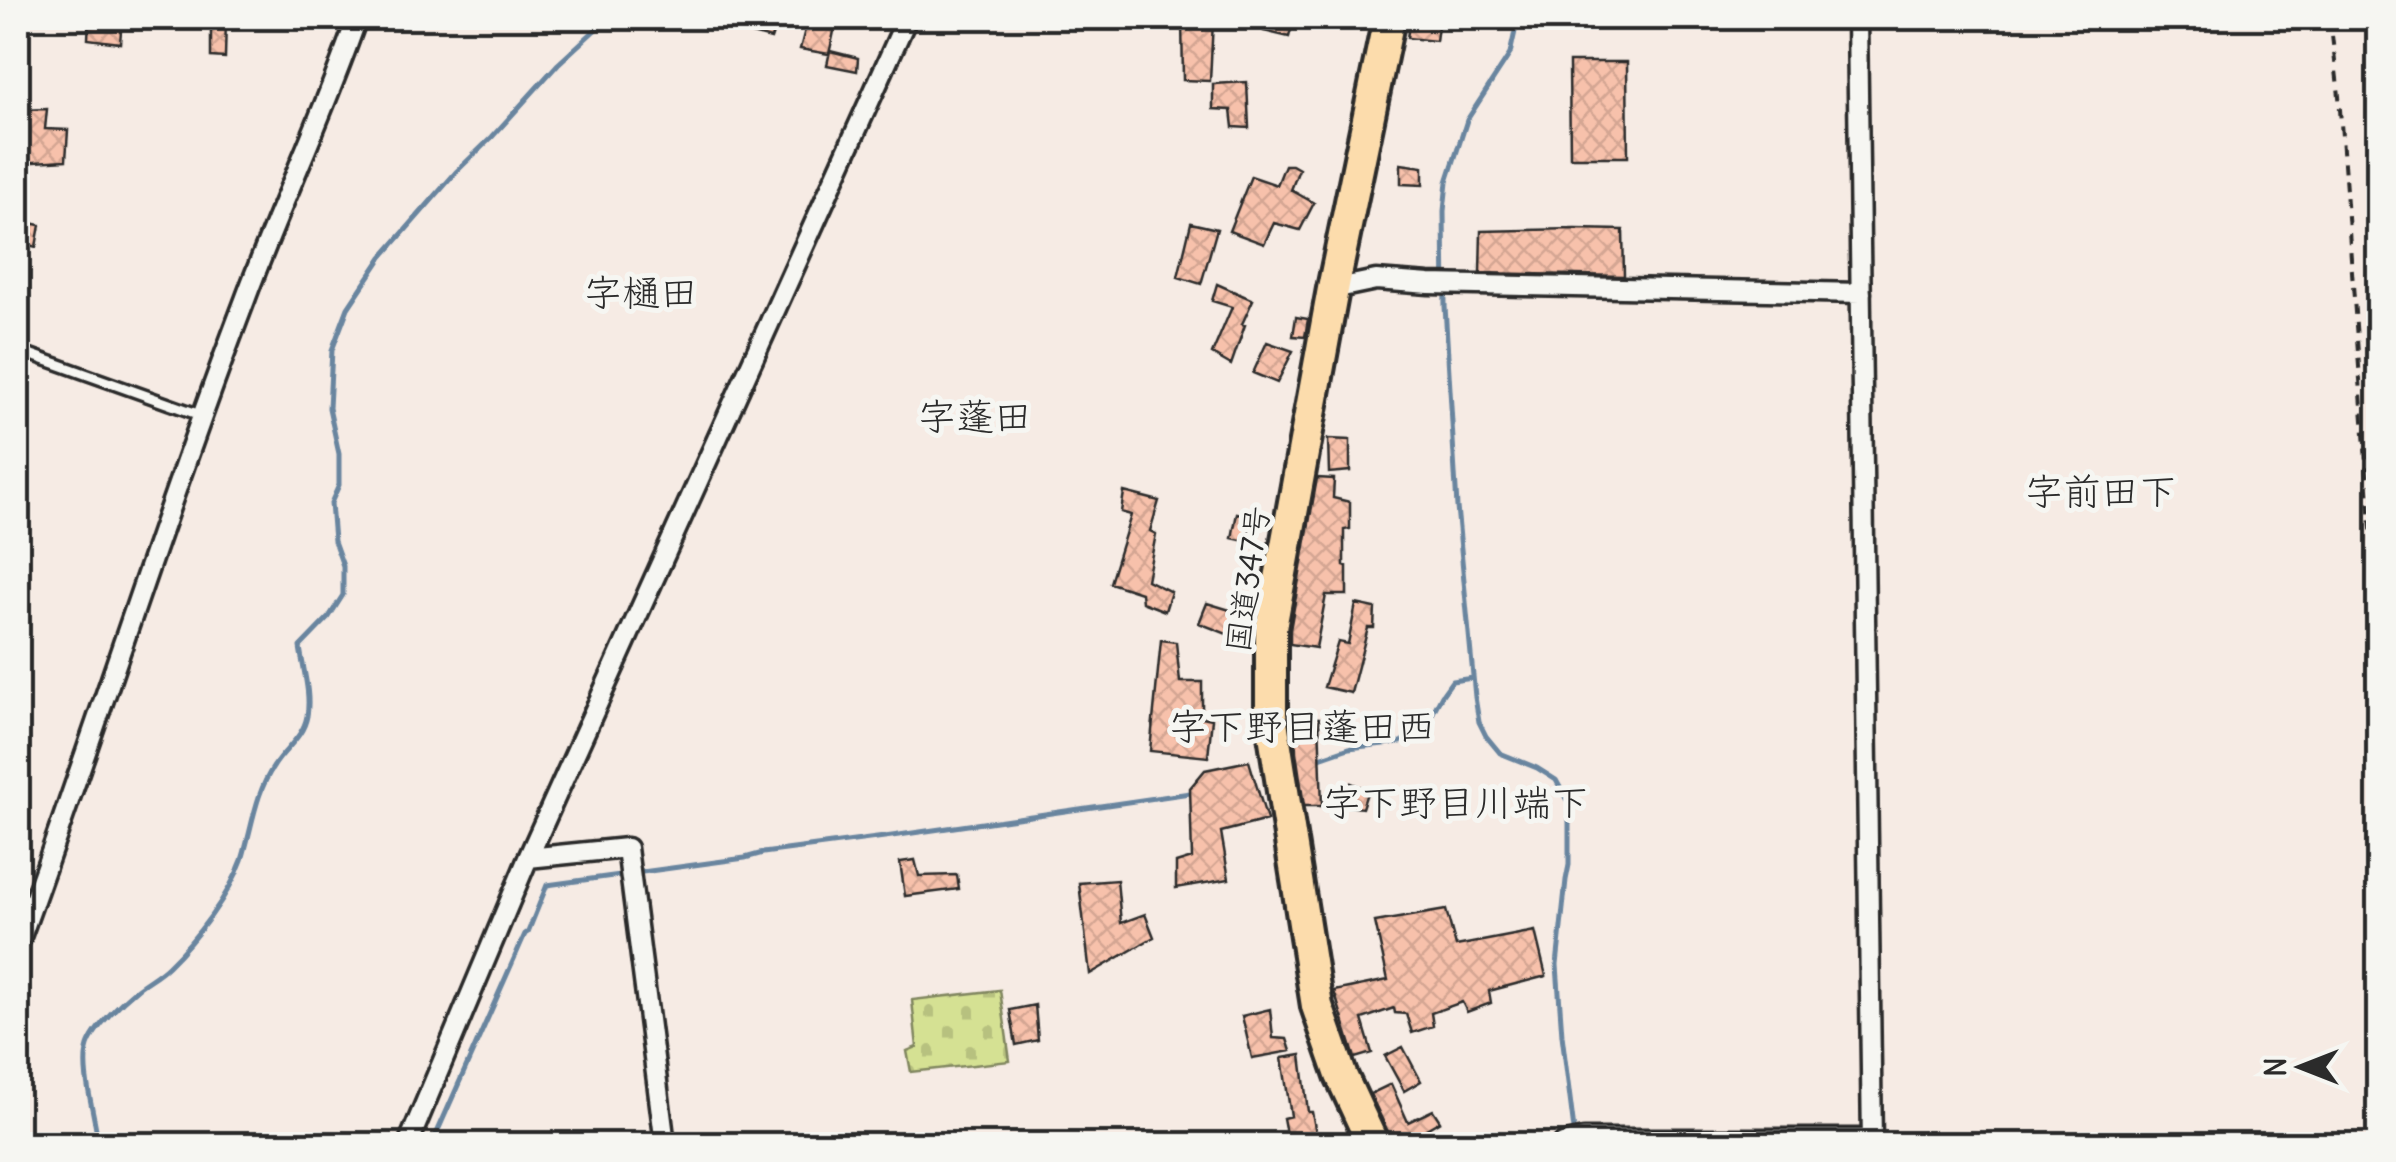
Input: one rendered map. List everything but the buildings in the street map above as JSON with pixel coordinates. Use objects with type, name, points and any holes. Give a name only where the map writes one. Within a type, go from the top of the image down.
[{"type":"highway","name":"国道347号","points":[[1374,1144],[1342,1075],[1317,1006],[1270,715],[1271,628],[1333,289],[1389,18]]},
{"type":"street","points":[[18,945],[244,301],[356,18]]},
{"type":"street","points":[[408,1144],[528,858],[907,18]]},
{"type":"street","points":[[1572,1142],[1872,1142],[1857,18]]},
{"type":"street","points":[[1333,289],[1376,280],[1862,294]]},
{"type":"street","points":[[528,858],[626,848],[665,1144]]},
{"type":"lane","points":[[18,350],[204,416]]},
{"type":"path","points":[[2330,18],[2378,623]]},
{"type":"green space","points":[[1000,990],[1010,1061],[911,1072],[907,1051],[917,1047],[912,1000]]},
{"type":"waterway","points":[[98,1144],[86,1068],[91,1039],[124,1000],[179,955],[220,902],[242,860],[268,777],[305,724],[308,699],[300,647],[329,617],[343,595],[343,566],[334,541],[331,503],[339,485],[339,454],[329,408],[332,350],[348,308],[382,257],[457,171],[558,64],[608,18]]},
{"type":"waterway","points":[[1518,18],[1510,54],[1467,120],[1447,182],[1445,306],[1457,507],[1479,722],[1500,753],[1556,780],[1569,804],[1569,865],[1557,965],[1575,1138]]},
{"type":"waterway","points":[[1317,759],[1349,748],[1401,742],[1428,722],[1452,681],[1473,678]]},
{"type":"waterway","points":[[432,1144],[547,885],[1197,792]]},
{"type":"district","name":"字樋田","points":[[641,293]]},
{"type":"district","name":"字蓬田","points":[[975,417]]},
{"type":"district","name":"字前田下","points":[[2101,492]]},
{"type":"district","name":"字下野目蓬田西","points":[[1302,727]]},
{"type":"district","name":"字下野目川端下","points":[[1456,803]]}]
